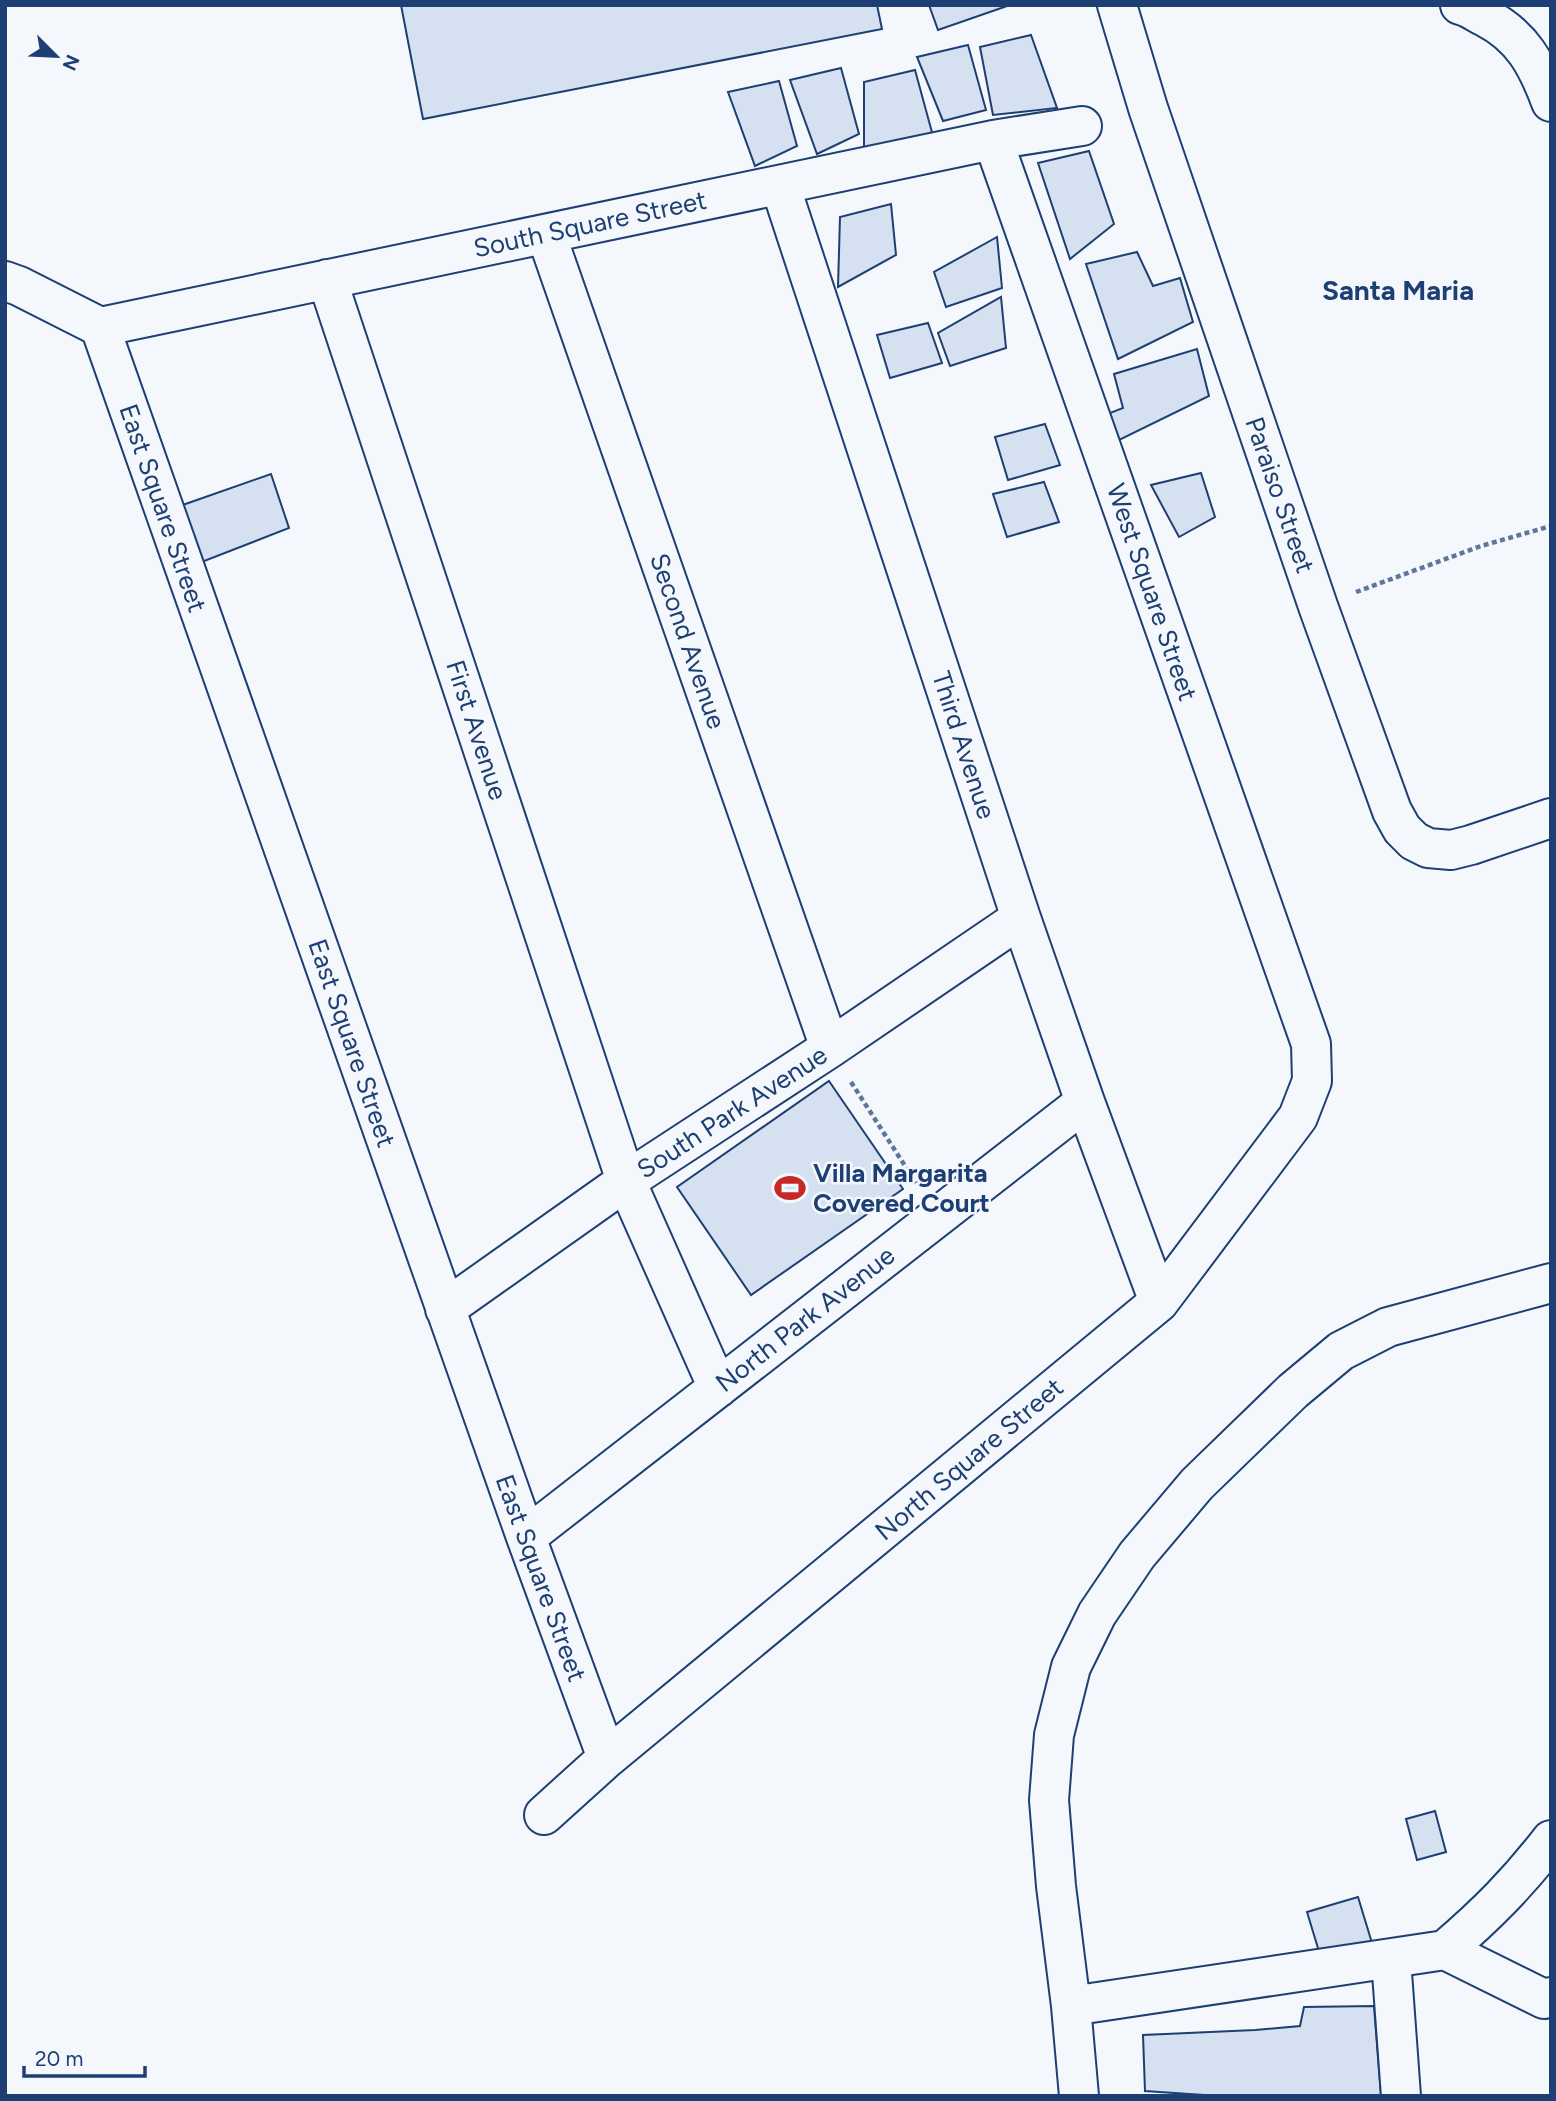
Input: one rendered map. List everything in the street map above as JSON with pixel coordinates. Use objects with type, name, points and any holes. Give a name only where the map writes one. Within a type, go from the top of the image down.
[{"type":"street","name":"Paraiso Street","points":[[1117,5],[1152,121],[1318,606],[1392,811],[1402,829],[1413,841],[1428,848],[1451,850],[1551,818]]},
{"type":"street","points":[[1460,5],[1494,22],[1518,39],[1540,72],[1551,102]]},
{"type":"street","name":"South Square Street","points":[[100,327],[993,140],[1082,126]]},
{"type":"street","name":"West Square Street","points":[[993,140],[1311,1044]]},
{"type":"street","name":"Third Avenue","points":[[780,185],[1021,918],[1159,1302]]},
{"type":"street","name":"Second Avenue","points":[[547,234],[830,1048]]},
{"type":"street","name":"First Avenue","points":[[327,279],[626,1181],[718,1388]]},
{"type":"street","points":[[5,281],[100,327]]},
{"type":"street","name":"East Square Street","points":[[100,327],[445,1309],[607,1758]]},
{"type":"street","name":"South Park Avenue","points":[[445,1309],[626,1181],[830,1048],[1021,918]]},
{"type":"street","name":"North Square Street","points":[[544,1815],[607,1758],[1159,1302],[1298,1117],[1312,1081],[1311,1044]]},
{"type":"street","name":"North Park Avenue","points":[[526,1537],[1085,1102]]},
{"type":"street","points":[[1079,2096],[1049,1800],[1054,1735],[1070,1667],[1097,1614],[1137,1555],[1197,1484],[1293,1391],[1341,1351],[1388,1327],[1551,1283]]},
{"type":"street","points":[[1071,2006],[1445,1950],[1488,1913],[1551,1840]]},
{"type":"street","points":[[1445,1950],[1548,2005]]},
{"type":"street","points":[[1391,1959],[1401,2096]]},
{"type":"path","points":[[1318,606],[1445,559],[1551,526]]},
{"type":"path","points":[[830,1048],[937,1216]]},
{"type":"building","points":[[401,5],[877,5],[882,29],[423,119]]},
{"type":"building","points":[[929,5],[1010,5],[938,30]]},
{"type":"building","points":[[1031,35],[1057,108],[993,115],[980,47]]},
{"type":"building","points":[[968,45],[986,110],[943,121],[917,57]]},
{"type":"building","points":[[841,68],[859,134],[817,154],[790,80]]},
{"type":"building","points":[[915,70],[933,136],[864,154],[864,82]]},
{"type":"building","points":[[779,81],[797,146],[755,166],[728,92]]},
{"type":"building","points":[[1089,151],[1114,224],[1070,259],[1038,163]]},
{"type":"building","points":[[891,204],[896,255],[838,287],[840,217]]},
{"type":"building","points":[[997,237],[1002,288],[946,307],[934,272]]},
{"type":"building","points":[[1137,252],[1153,286],[1180,278],[1193,322],[1118,359],[1086,264]]},
{"type":"building","points":[[1001,297],[1006,348],[950,366],[938,333]]},
{"type":"building","points":[[928,323],[942,363],[890,378],[877,335]]},
{"type":"building","points":[[1197,349],[1209,396],[1115,442],[1100,417],[1123,408],[1114,374]]},
{"type":"building","points":[[1045,424],[1060,465],[1008,480],[995,437]]},
{"type":"building","points":[[1201,473],[1215,517],[1179,537],[1151,485]]},
{"type":"building","points":[[271,474],[289,528],[194,565],[177,507]]},
{"type":"building","points":[[1044,482],[1059,522],[1007,537],[993,494]]},
{"type":"building","name":"Villa Margarita Covered Court","points":[[829,1081],[903,1189],[751,1295],[677,1187]]},
{"type":"building","points":[[1435,1811],[1446,1852],[1417,1860],[1406,1819]]},
{"type":"building","points":[[1358,1897],[1372,1943],[1321,1958],[1307,1912]]},
{"type":"building","points":[[1374,2006],[1381,2096],[1219,2096],[1145,2091],[1143,2035],[1300,2026],[1304,2007]]},
{"type":"place","name":"Villa Margarita Covered Court","points":[[790,1188]]},
{"type":"district","name":"Santa Maria","points":[[1398,290]]}]
